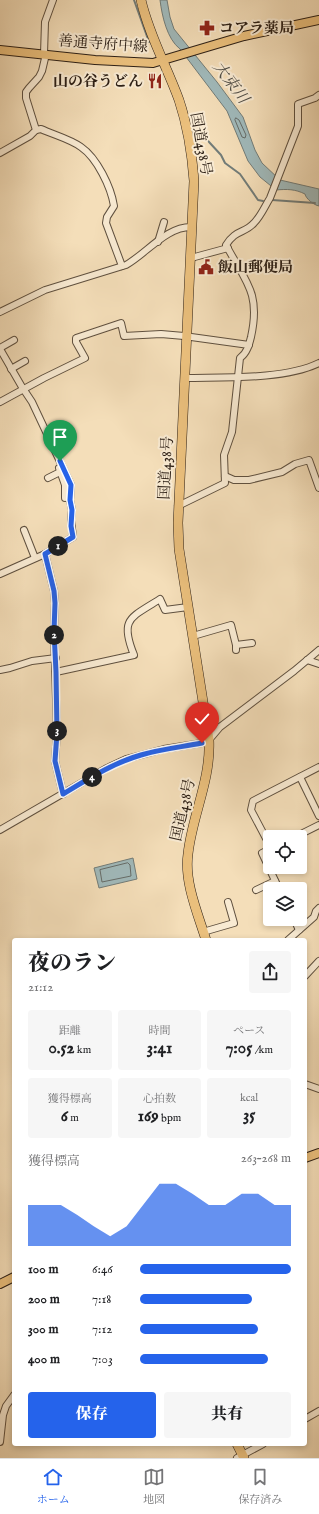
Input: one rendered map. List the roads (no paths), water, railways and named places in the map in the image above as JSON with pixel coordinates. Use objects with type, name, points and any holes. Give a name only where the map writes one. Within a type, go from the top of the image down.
[{"type":"highway","name":"国道438号","points":[[141,0],[162,60],[179,100],[190,145],[194,181],[188,336],[178,506],[179,548],[209,740],[207,769],[187,855],[193,900],[205,936]]},
{"type":"highway","points":[[238,1446],[241,1457]]},
{"type":"main road","name":"善通寺府中線","points":[[0,50],[145,63],[180,56],[244,36],[319,20]]},
{"type":"main road","points":[[307,1157],[319,1153]]},
{"type":"main road","points":[[0,1284],[12,1278]]},
{"type":"street","points":[[36,130],[26,98],[26,92],[42,71],[45,54],[45,22],[53,0]]},
{"type":"street","points":[[178,506],[225,483],[224,455],[232,432],[240,358],[245,355],[249,345],[255,320],[255,305],[252,292],[226,244],[232,235],[254,223],[270,198],[272,189],[298,126],[298,104],[316,98],[319,95]]},
{"type":"street","points":[[0,152],[30,136],[36,130],[41,129],[81,147],[100,169],[105,178],[114,206],[107,218],[106,223],[122,266]]},
{"type":"street","points":[[157,242],[164,222]]},
{"type":"street","points":[[0,312],[45,290],[122,266],[138,258],[157,242],[174,231],[184,227],[192,227]]},
{"type":"street","points":[[191,258],[228,248]]},
{"type":"street","points":[[0,402],[85,358],[76,342],[76,338],[121,323],[124,336],[161,334],[188,336],[249,345]]},
{"type":"street","points":[[0,574],[45,554],[73,537],[70,500],[71,485],[32,402],[23,390],[0,349],[14,340]]},
{"type":"street","points":[[11,369],[25,361]]},
{"type":"street","points":[[185,378],[289,373],[308,369],[319,364]]},
{"type":"street","points":[[225,476],[234,480],[249,480],[282,472],[302,461],[310,460],[319,488]]},
{"type":"street","points":[[60,461],[57,462],[65,485],[65,498]]},
{"type":"street","points":[[48,478],[60,472]]},
{"type":"street","points":[[24,530],[36,558]]},
{"type":"street","points":[[45,554],[54,591],[57,733],[55,761],[63,794]]},
{"type":"street","points":[[56,672],[134,655],[128,632],[130,618],[160,599],[165,610],[188,607]]},
{"type":"street","points":[[193,636],[231,625],[236,647],[252,643]]},
{"type":"street","points":[[0,830],[107,768],[126,759],[150,752],[202,743],[209,740],[220,727],[319,650]]},
{"type":"street","points":[[0,670],[32,661],[56,658]]},
{"type":"street","points":[[307,660],[319,664]]},
{"type":"street","points":[[263,832],[252,810],[253,801],[319,767]]},
{"type":"street","points":[[300,777],[319,816]]},
{"type":"street","points":[[307,831],[317,826],[319,833]]},
{"type":"street","points":[[256,890],[275,881],[272,874]]},
{"type":"street","points":[[205,936],[234,923],[228,902]]},
{"type":"street","points":[[290,938],[314,918],[316,911],[319,908]]},
{"type":"street","points":[[297,926],[299,930]]},
{"type":"street","points":[[307,974],[319,961]]},
{"type":"street","points":[[307,1085],[319,1089]]},
{"type":"street","points":[[0,1442],[3,1415],[6,1406],[12,1398]]},
{"type":"street","points":[[307,1418],[319,1411]]},
{"type":"street","points":[[241,1457],[260,1446]]},
{"type":"water","points":[[160,0],[167,0],[174,29],[243,117],[255,150],[262,163],[280,180],[319,189],[319,206],[310,202],[305,194],[301,192],[276,190],[260,177],[248,161],[227,111],[180,49],[175,45],[168,33]]},
{"type":"water","points":[[133,858],[137,879],[99,888],[94,868]]},
{"type":"waterway","points":[[134,0],[149,42]]},
{"type":"waterway","points":[[190,115],[209,142],[221,155],[225,163],[240,174],[258,200],[263,201]]},
{"type":"waterway","points":[[272,200],[315,203]]},
{"type":"place","name":"コアラ薬局","points":[[207,28]]},
{"type":"place","name":"山の谷うどん","points":[[155,81]]},
{"type":"place","name":"飯山郵便局","points":[[206,267]]},
{"type":"water label","name":"大束川","points":[[230,83]]}]
